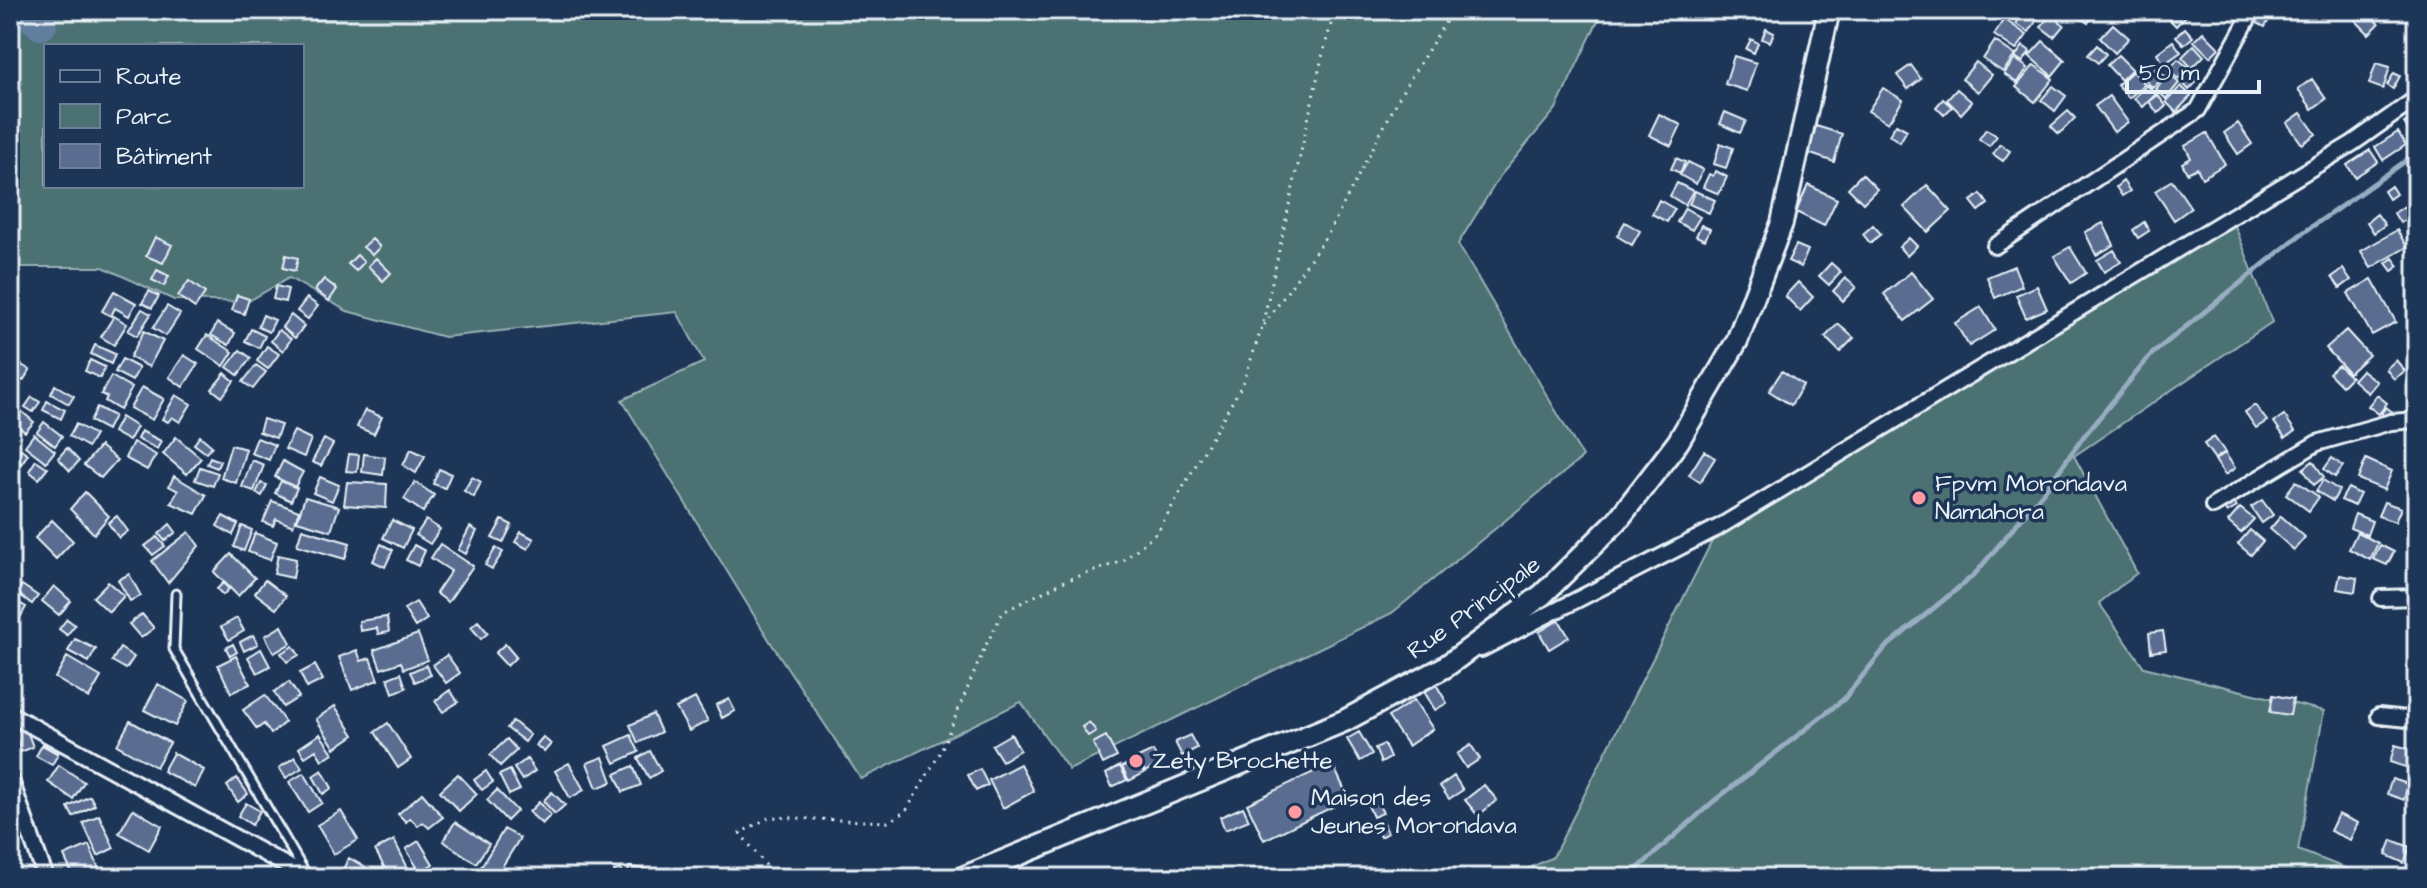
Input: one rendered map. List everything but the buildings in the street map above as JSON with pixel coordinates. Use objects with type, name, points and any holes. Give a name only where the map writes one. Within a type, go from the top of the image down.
[{"type":"main road","name":"Rue Principale","points":[[962,878],[1344,721],[1445,667],[1542,595],[1617,521],[1686,430],[1737,341],[1782,223],[1829,10]]},
{"type":"street","points":[[1995,246],[2198,110],[2253,10]]},
{"type":"street","points":[[1445,667],[1719,527],[2353,143],[2415,102]]},
{"type":"street","points":[[2213,506],[2317,443],[2391,422],[2417,420]]},
{"type":"street","points":[[2381,598],[2417,597]]},
{"type":"street","points":[[10,714],[308,878]]},
{"type":"street","points":[[2379,716],[2417,720]]},
{"type":"street","points":[[10,778],[46,878]]},
{"type":"lane","points":[[176,594],[174,649],[308,878]]},
{"type":"path","points":[[776,878],[740,833],[770,817],[888,822],[906,811],[940,753],[1003,612],[1065,581],[1123,561],[1158,531],[1243,383],[1262,327],[1335,10]]},
{"type":"path","points":[[1262,327],[1329,232],[1402,92],[1453,10]]},
{"type":"green space","points":[[10,10],[1603,10],[1556,109],[1500,176],[1458,244],[1583,457],[1392,613],[1069,770],[1021,702],[861,779],[771,643],[622,400],[704,362],[677,312],[444,337],[347,311],[289,278],[247,302],[174,300],[103,267],[10,267]]},
{"type":"green space","points":[[2232,218],[2272,322],[2074,456],[2137,573],[2099,603],[2144,667],[2324,711],[2298,850],[2371,878],[1508,878],[1553,857],[1719,527]]},
{"type":"waterway","points":[[26,10],[41,24]]},
{"type":"waterway","points":[[1627,878],[1714,801],[1844,699],[1885,648],[1974,575],[2152,354],[2300,235],[2417,153]]},
{"type":"place","name":"Fpvm Morondava Namahora","points":[[1919,498]]},
{"type":"place","name":"Zety Brochette","points":[[1136,761]]},
{"type":"place","name":"Maison des Jeunes Morondava","points":[[1295,812]]}]
